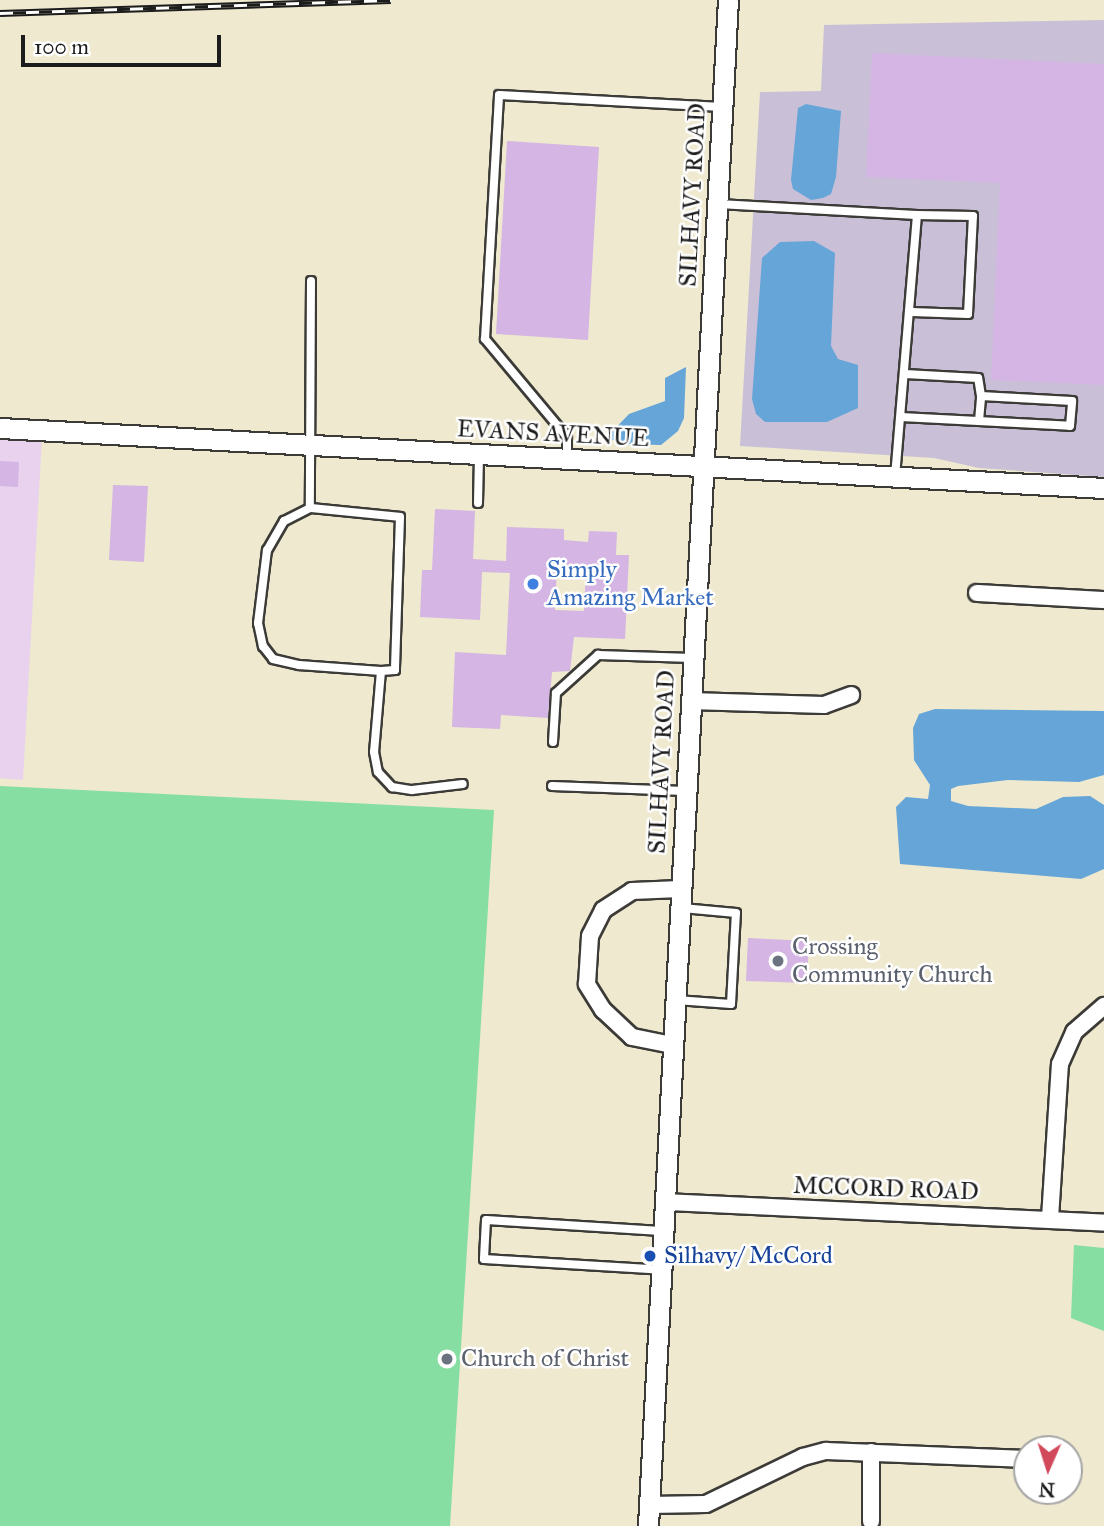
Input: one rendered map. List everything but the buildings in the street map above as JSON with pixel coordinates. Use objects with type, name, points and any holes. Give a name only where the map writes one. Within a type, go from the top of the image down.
[{"type":"street","name":"SILHAVY ROAD","points":[[648,1526],[728,0]]},
{"type":"street","name":"EVANS AVENUE","points":[[0,428],[1104,488]]},
{"type":"street","points":[[977,593],[1104,600]]},
{"type":"street","points":[[690,701],[824,705],[851,695]]},
{"type":"street","points":[[672,1045],[632,1037],[603,1010],[587,984],[590,936],[603,910],[632,891],[680,899]]},
{"type":"street","points":[[1050,1218],[1060,1064],[1074,1032],[1104,1006]]},
{"type":"street","name":"MCCORD ROAD","points":[[666,1202],[1050,1218],[1104,1223]]},
{"type":"street","points":[[649,1505],[706,1504],[803,1457],[826,1451],[1013,1457]]},
{"type":"street","points":[[871,1452],[871,1521]]},
{"type":"lane","points":[[568,459],[567,437],[485,338],[499,95],[723,107]]},
{"type":"lane","points":[[717,204],[973,216],[968,314],[912,312]]},
{"type":"lane","points":[[895,477],[912,312],[917,215]]},
{"type":"lane","points":[[310,508],[311,281]]},
{"type":"lane","points":[[905,374],[978,378],[981,396],[979,421]]},
{"type":"lane","points":[[901,417],[1070,426],[1072,401],[981,396]]},
{"type":"lane","points":[[478,503],[479,455]]},
{"type":"lane","points":[[310,508],[400,517],[395,670],[381,671],[299,665],[273,659],[263,646],[258,623],[267,550],[284,521],[310,508]]},
{"type":"lane","points":[[553,742],[556,693],[598,655],[692,658]]},
{"type":"lane","points":[[381,671],[374,752],[378,772],[392,787],[412,790],[463,784]]},
{"type":"lane","points":[[552,786],[685,791]]},
{"type":"lane","points":[[674,1000],[731,1004],[732,991],[736,913],[680,899]]},
{"type":"lane","points":[[662,1270],[484,1259],[486,1220],[664,1231]]},
{"type":"shaded area","points":[[1104,20],[1104,477],[979,468],[934,458],[740,446],[760,92],[821,91],[824,25]]},
{"type":"shaded area","points":[[0,435],[42,437],[23,780],[0,778]]},
{"type":"green space","points":[[0,786],[494,810],[450,1526],[0,1526]]},
{"type":"green space","points":[[1074,1245],[1104,1248],[1104,1331],[1071,1318]]},
{"type":"water","points":[[806,104],[841,111],[836,177],[831,194],[811,200],[793,189],[791,180],[798,108]]},
{"type":"water","points":[[814,241],[835,253],[831,346],[838,359],[858,365],[858,408],[827,422],[765,422],[756,414],[752,399],[762,258],[780,242]]},
{"type":"water","points":[[686,367],[684,418],[678,431],[661,445],[621,444],[607,437],[629,414],[665,401],[665,378]]},
{"type":"water","points":[[935,709],[1104,711],[1104,775],[1079,782],[1008,780],[958,786],[951,789],[951,801],[968,806],[1036,809],[1063,797],[1090,796],[1104,805],[1104,869],[1081,879],[900,864],[896,807],[906,797],[928,799],[930,785],[914,760],[913,728],[919,714]]},
{"type":"railway","points":[[0,13],[391,0]]},
{"type":"place","name":"Simply Amazing Market","points":[[533,584]]},
{"type":"place","name":"Crossing Community Church","points":[[778,961]]},
{"type":"place","name":"Silhavy/ McCord","points":[[650,1256]]},
{"type":"place","name":"Church of Christ","points":[[447,1359]]}]
